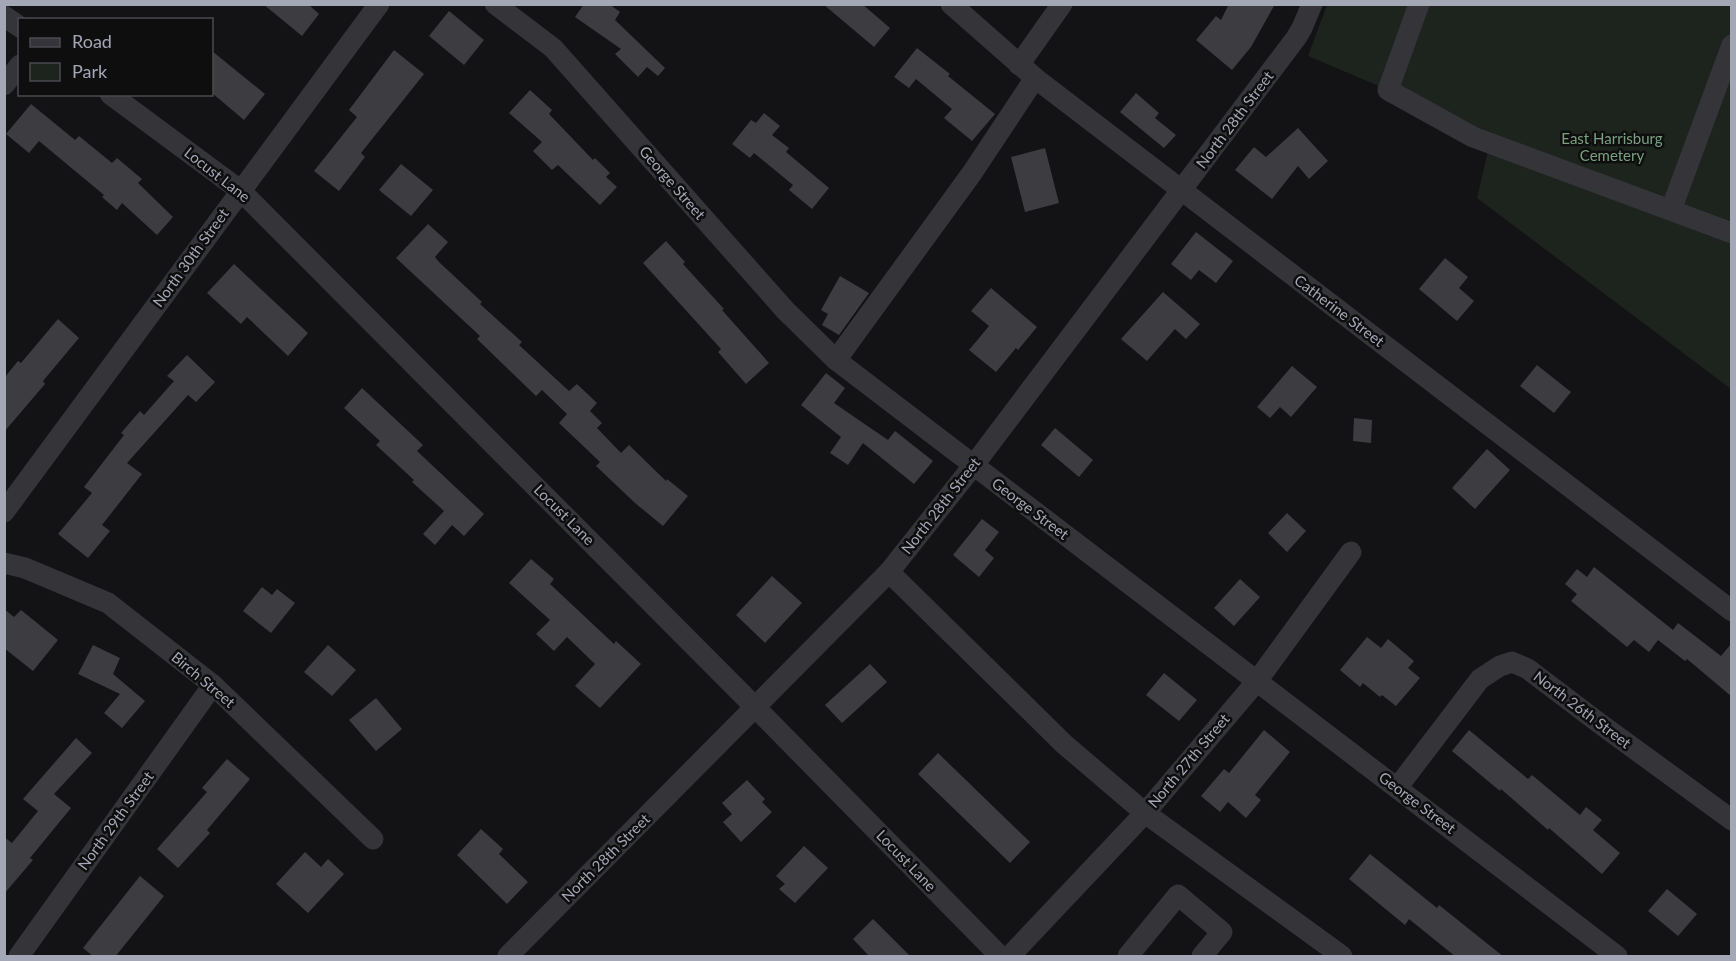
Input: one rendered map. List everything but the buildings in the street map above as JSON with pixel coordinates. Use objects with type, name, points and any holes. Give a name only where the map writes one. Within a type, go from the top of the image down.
[{"type":"street","name":"North 30th Street","points":[[4,512],[379,4]]},
{"type":"street","name":"George Street","points":[[495,4],[554,48],[785,310],[836,360],[1617,957]]},
{"type":"street","name":"Catherine Street","points":[[951,4],[1027,72],[1731,611]]},
{"type":"street","points":[[836,360],[972,173],[1062,4]]},
{"type":"street","name":"North 28th Street","points":[[508,957],[889,572],[973,466],[1296,38],[1312,4]]},
{"type":"street","points":[[1419,4],[1388,90],[1473,136],[1731,233]]},
{"type":"street","points":[[4,16],[18,26]]},
{"type":"street","points":[[1671,210],[1723,94],[1731,45]]},
{"type":"street","points":[[4,85],[18,68]]},
{"type":"street","name":"Locust Lane","points":[[113,96],[241,191],[755,706],[1000,957]]},
{"type":"street","name":"North 27th Street","points":[[1010,957],[1144,813],[1257,681],[1351,552]]},
{"type":"street","name":"Birch Street","points":[[4,563],[25,568],[108,603],[213,685],[373,839]]},
{"type":"street","points":[[889,572],[1064,744],[1144,813],[1342,957]]},
{"type":"street","name":"North 26th Street","points":[[1397,788],[1480,679],[1500,666],[1512,662],[1528,669],[1731,820]]},
{"type":"street","name":"North 29th Street","points":[[19,957],[213,685]]},
{"type":"street","points":[[1128,957],[1178,895],[1222,932],[1202,957]]},
{"type":"green space","name":"East Harrisburg Cemetery","points":[[1327,5],[1731,5],[1731,389],[1477,198],[1492,134],[1308,56]]}]
